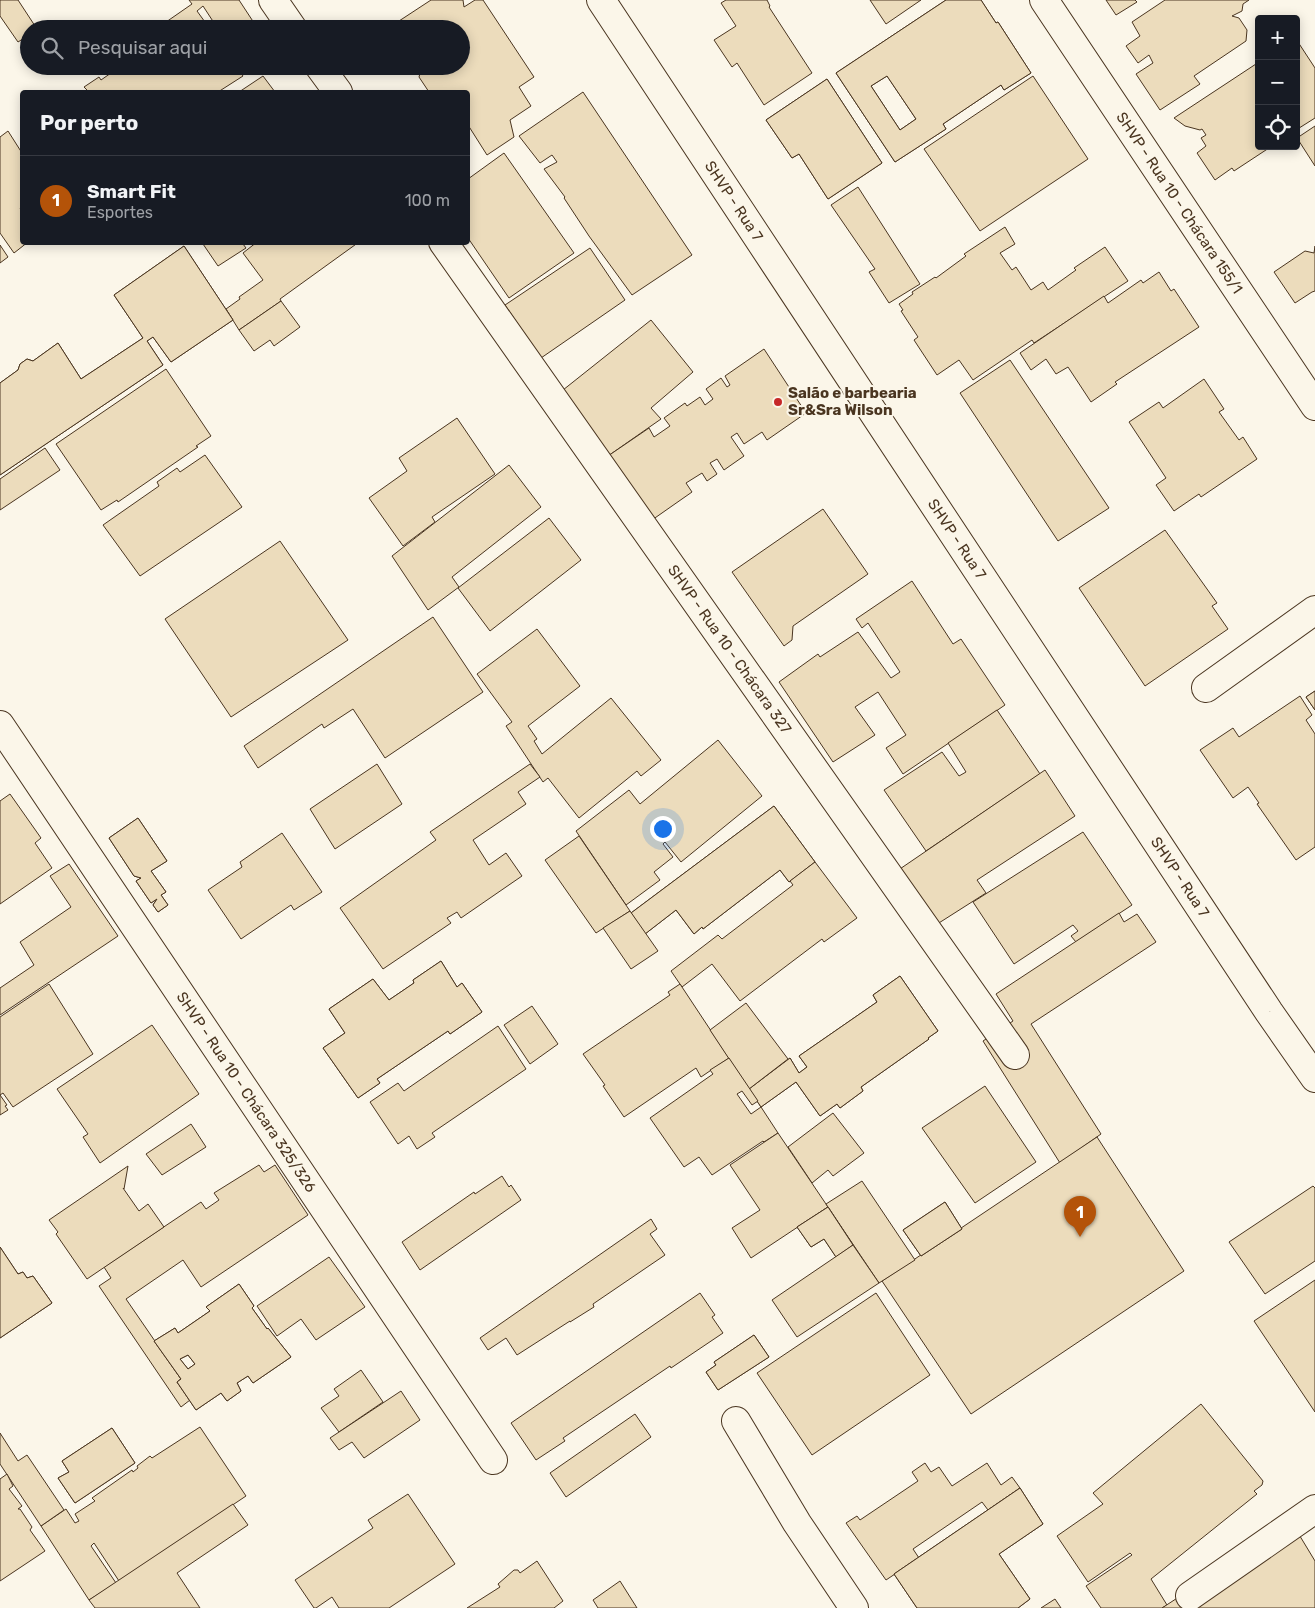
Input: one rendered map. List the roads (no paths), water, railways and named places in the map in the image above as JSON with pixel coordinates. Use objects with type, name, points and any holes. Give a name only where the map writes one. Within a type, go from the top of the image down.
[{"type":"street","points":[[273,0],[287,20]]},
{"type":"street","name":"SHVP - Rua 7","points":[[601,0],[1268,1012],[1315,1078]]},
{"type":"street","name":"SHVP - Rua 10 - Chácara 155/1","points":[[1044,0],[1315,406]]},
{"type":"street","points":[[326,75],[337,90]]},
{"type":"street","name":"SHVP - Rua 10 - Chácara 327","points":[[445,245],[1015,1055]]},
{"type":"street","points":[[1206,688],[1315,610]]},
{"type":"street","name":"SHVP - Rua 10 - Chácara 325/326","points":[[0,725],[493,1460]]},
{"type":"street","points":[[736,1421],[797,1522],[854,1608]]},
{"type":"street","points":[[1190,1596],[1315,1509]]},
{"type":"place","name":"Salão e barbearia Sr&Sra Wilson","points":[[778,402]]},
{"type":"place","name":"Smart Fit","points":[[1080,1237]]}]
